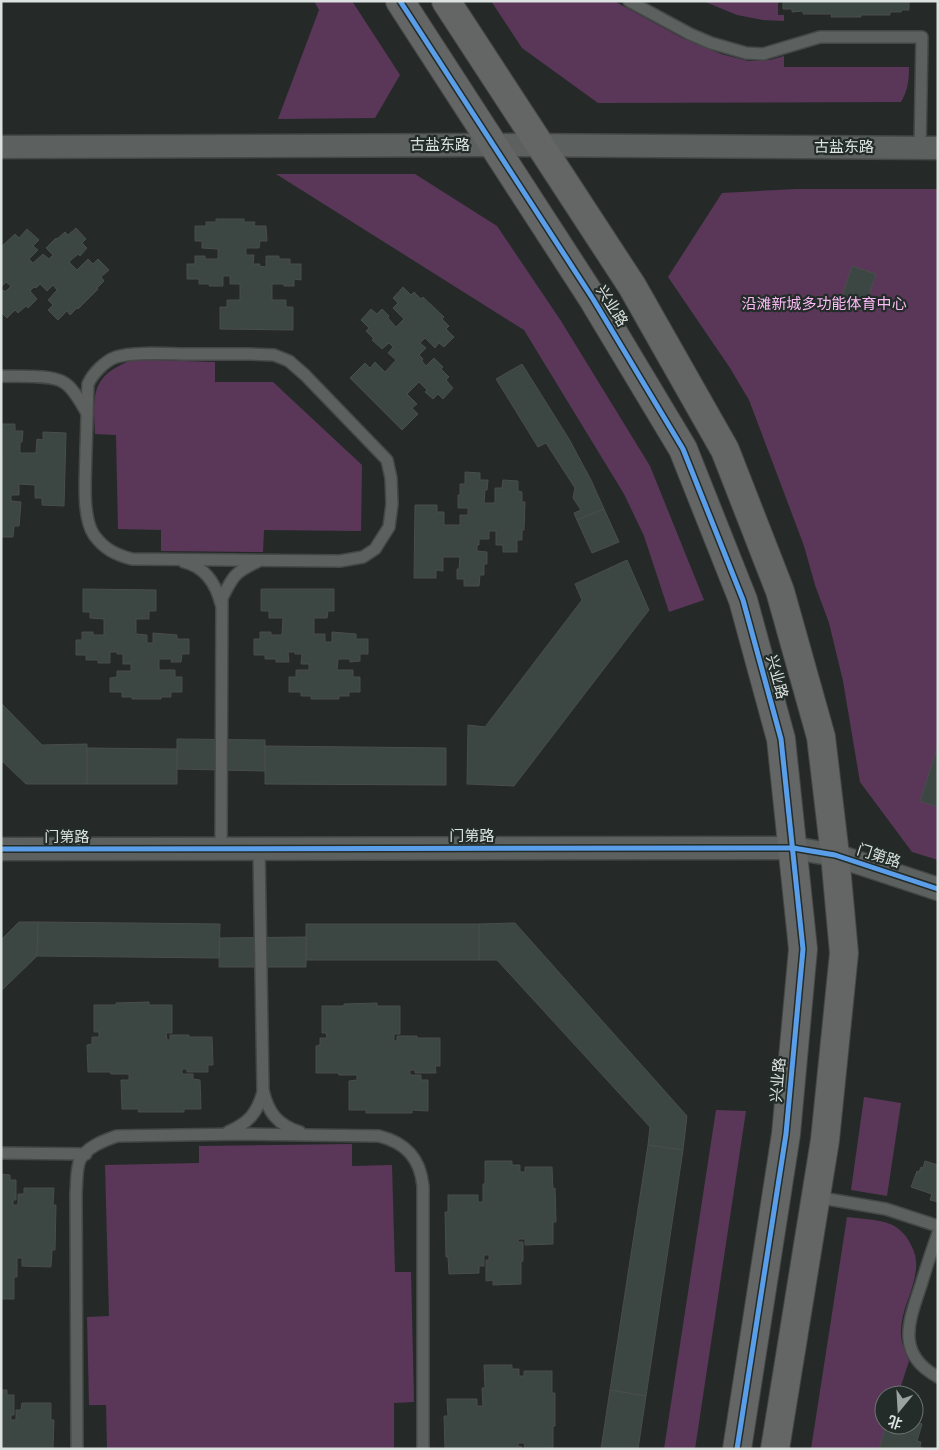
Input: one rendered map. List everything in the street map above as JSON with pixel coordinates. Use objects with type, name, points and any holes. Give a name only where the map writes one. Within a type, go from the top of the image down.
[{"type":"street","name":"兴业路","points":[[400,1],[593,299],[683,449],[743,600],[781,738],[803,949],[786,1134],[737,1449]]},
{"type":"street","name":"兴业路","points":[[446,1],[632,286],[725,450],[780,592],[821,737],[844,953],[825,1140],[774,1449]]},
{"type":"street","name":"古盐东路","points":[[1,147],[493,145],[929,148]]},
{"type":"street","name":"门第路","points":[[1,849],[793,848],[835,855],[938,888]]},
{"type":"lane","points":[[629,1],[690,34],[719,46],[746,53],[762,54],[820,37],[922,37],[929,148]]},
{"type":"lane","points":[[136,355],[274,355],[289,361],[305,375],[388,460],[392,504],[388,527],[375,549],[363,557],[340,561],[175,560],[132,559],[117,555],[103,545],[93,534],[88,521],[85,498],[88,384],[92,376],[116,357],[136,355]]},
{"type":"lane","points":[[1,376],[46,377],[63,382],[76,395],[87,412]]},
{"type":"lane","points":[[175,560],[189,563],[206,574],[214,584],[222,606]]},
{"type":"lane","points":[[221,849],[222,598],[232,578],[242,569],[261,560]]},
{"type":"lane","points":[[222,1135],[247,1122],[260,1104],[263,1090],[259,849]]},
{"type":"lane","points":[[263,1090],[268,1106],[277,1119],[288,1128],[309,1135]]},
{"type":"lane","points":[[76,1449],[76,1193],[80,1160],[103,1141],[117,1136],[309,1135],[379,1136],[393,1140],[411,1154],[421,1173],[423,1186],[423,1449]]},
{"type":"lane","points":[[1,1153],[86,1154]]},
{"type":"lane","points":[[815,1197],[886,1209],[938,1226]]},
{"type":"lane","points":[[938,1233],[908,1328],[910,1348],[914,1356],[926,1369],[938,1377]]},
{"type":"green space","points":[[314,1],[352,1],[400,75],[375,118],[278,119],[319,10]]},
{"type":"green space","points":[[491,1],[614,1],[682,38],[721,54],[748,61],[770,60],[784,56],[784,67],[909,67],[908,85],[901,102],[598,103],[522,48]]},
{"type":"green space","points":[[703,1],[778,1],[778,15],[784,15],[784,21],[763,20],[737,15]]},
{"type":"green space","points":[[276,174],[415,174],[497,226],[561,321],[650,466],[704,600],[669,612],[644,536],[624,494],[524,330]]},
{"type":"green space","name":"沿滩新城多功能体育中心","points":[[796,189],[938,189],[938,860],[912,852],[860,782],[843,681],[829,623],[815,585],[804,546],[749,400],[730,368],[668,277],[722,193]]},
{"type":"green space","points":[[130,361],[215,362],[215,382],[273,382],[362,465],[361,531],[264,530],[263,552],[161,551],[161,530],[118,529],[116,435],[95,434],[95,395],[102,379],[109,372]]},
{"type":"green space","points":[[864,1097],[901,1103],[887,1196],[851,1190]]},
{"type":"green space","points":[[716,1110],[746,1111],[695,1449],[664,1449]]},
{"type":"green space","points":[[352,1144],[352,1166],[392,1165],[395,1272],[411,1272],[414,1402],[394,1403],[394,1449],[107,1449],[106,1405],[89,1405],[87,1317],[109,1316],[105,1165],[199,1163],[199,1146]]},
{"type":"green space","points":[[847,1217],[891,1224],[907,1238],[915,1256],[916,1266],[915,1277],[902,1320],[901,1339],[909,1361],[901,1385],[874,1385],[874,1435],[883,1435],[879,1449],[811,1449]]},
{"type":"building","points":[[783,1],[909,1],[909,10],[890,12],[890,15],[831,17],[832,14],[803,14],[803,11],[792,12],[792,9],[783,9]]},
{"type":"building","points":[[216,219],[244,219],[244,222],[255,222],[254,226],[266,226],[267,241],[260,241],[259,248],[246,248],[246,255],[254,255],[253,264],[260,264],[259,266],[266,267],[266,256],[279,256],[279,259],[290,259],[290,264],[301,264],[301,280],[294,279],[294,286],[272,284],[272,300],[286,300],[286,307],[293,307],[293,330],[220,329],[220,307],[227,307],[227,300],[240,300],[240,284],[230,284],[230,276],[223,276],[223,286],[209,286],[210,284],[199,284],[199,279],[187,279],[187,264],[195,264],[195,256],[205,256],[205,259],[218,259],[218,249],[202,248],[202,241],[195,241],[195,226],[206,226],[206,222],[216,222]]},
{"type":"building","points":[[76,228],[86,239],[82,243],[87,248],[80,256],[78,254],[69,262],[77,270],[88,259],[93,264],[98,259],[109,270],[101,277],[104,281],[98,289],[78,309],[70,315],[67,311],[58,320],[48,310],[53,305],[48,300],[57,290],[53,285],[47,291],[40,284],[30,291],[37,299],[28,308],[26,306],[18,313],[15,310],[7,318],[1,312],[1,292],[4,290],[5,292],[11,286],[6,282],[1,287],[1,247],[15,234],[19,238],[27,229],[39,240],[33,246],[38,250],[29,259],[33,263],[43,254],[49,259],[53,255],[46,248],[65,232],[68,235]]},
{"type":"building","points":[[852,266],[876,274],[864,311],[840,303]]},
{"type":"building","points":[[403,287],[411,295],[414,292],[421,299],[423,297],[444,317],[442,319],[449,326],[446,329],[454,337],[444,347],[439,343],[435,348],[425,338],[420,343],[426,348],[419,355],[423,359],[422,361],[426,366],[434,358],[443,367],[441,369],[449,377],[446,380],[453,388],[443,399],[438,394],[433,399],[425,392],[427,390],[419,382],[407,394],[417,404],[412,408],[418,414],[402,430],[350,378],[365,363],[370,368],[375,362],[385,372],[396,360],[388,353],[393,347],[389,343],[382,349],[372,340],[374,339],[366,331],[369,328],[361,320],[371,309],[377,314],[382,309],[396,327],[404,319],[393,308],[398,303],[393,298]]},
{"type":"building","points":[[522,364],[569,439],[604,509],[577,520],[574,513],[581,510],[573,498],[575,488],[546,443],[538,447],[496,379]]},
{"type":"building","points":[[1,424],[15,424],[15,431],[23,431],[20,453],[36,453],[37,439],[43,440],[43,432],[66,433],[64,506],[42,505],[42,498],[35,498],[35,485],[19,484],[19,495],[11,495],[11,501],[21,502],[19,526],[14,526],[13,537],[1,537]]},
{"type":"building","points":[[465,472],[480,473],[480,480],[488,480],[484,503],[495,503],[495,488],[502,488],[503,480],[518,481],[518,491],[522,492],[522,502],[525,502],[524,530],[522,530],[522,540],[517,540],[517,552],[503,552],[503,545],[496,545],[496,531],[489,531],[489,539],[479,539],[479,545],[477,545],[477,551],[487,552],[487,564],[484,564],[484,575],[480,575],[479,586],[464,586],[464,579],[457,579],[460,557],[443,557],[443,571],[436,570],[436,578],[414,578],[415,505],[437,505],[437,512],[444,512],[444,525],[460,525],[460,515],[468,515],[468,508],[458,508],[460,484],[465,484]]},
{"type":"building","points":[[604,509],[619,542],[592,553],[577,520]]},
{"type":"building","points":[[627,560],[649,610],[514,786],[467,784],[468,725],[485,727],[582,600],[575,584]]},
{"type":"building","points":[[83,589],[156,590],[156,611],[149,611],[149,619],[136,619],[136,634],[147,635],[147,643],[153,643],[153,633],[177,635],[177,639],[189,639],[189,654],[182,654],[181,662],[171,662],[172,659],[159,659],[159,670],[175,670],[175,677],[182,677],[182,692],[171,692],[171,697],[161,697],[161,699],[132,699],[132,697],[122,697],[122,692],[110,692],[110,678],[117,677],[117,671],[131,671],[131,664],[123,664],[123,654],[117,654],[117,652],[110,652],[110,663],[98,663],[98,660],[86,660],[86,655],[76,655],[76,640],[82,640],[82,632],[104,635],[104,619],[90,618],[90,612],[83,612]]},
{"type":"building","points":[[261,589],[334,589],[334,611],[328,611],[327,618],[314,618],[314,634],[325,634],[325,642],[332,642],[332,632],[356,634],[356,639],[368,639],[368,654],[360,654],[360,661],[350,662],[350,659],[338,659],[337,670],[353,670],[353,677],[360,677],[360,692],[349,692],[349,696],[339,696],[339,699],[311,699],[311,696],[301,696],[301,692],[289,692],[289,677],[296,677],[296,670],[309,670],[309,664],[301,664],[302,654],[295,654],[295,652],[288,652],[289,662],[276,662],[276,659],[265,659],[265,655],[254,655],[254,639],[260,639],[260,632],[282,635],[283,618],[269,618],[269,611],[261,611]]},
{"type":"building","points":[[1,703],[42,745],[87,744],[87,784],[26,784],[1,760]]},
{"type":"building","points":[[177,739],[265,740],[265,771],[177,769]]},
{"type":"building","points":[[265,746],[446,748],[446,785],[265,784]]},
{"type":"building","points":[[938,746],[938,807],[920,801]]},
{"type":"building","points":[[87,748],[177,749],[177,784],[87,784]]},
{"type":"building","points":[[19,922],[38,922],[37,956],[1,991],[1,940]]},
{"type":"building","points":[[38,922],[220,924],[219,958],[37,956]]},
{"type":"building","points":[[515,923],[687,1116],[683,1150],[648,1145],[650,1127],[497,960],[479,960],[479,924]]},
{"type":"building","points":[[306,924],[479,924],[479,960],[306,960]]},
{"type":"building","points":[[306,937],[306,967],[219,967],[220,938]]},
{"type":"building","points":[[149,1002],[149,1005],[172,1005],[172,1033],[166,1033],[167,1040],[170,1040],[170,1035],[212,1037],[213,1065],[208,1065],[208,1072],[187,1072],[187,1069],[182,1069],[182,1074],[193,1074],[193,1079],[200,1080],[201,1109],[184,1109],[184,1112],[138,1112],[139,1109],[122,1109],[121,1080],[129,1080],[129,1074],[88,1072],[87,1045],[92,1044],[92,1037],[99,1037],[99,1032],[94,1032],[94,1005]]},
{"type":"building","points":[[377,1003],[377,1006],[400,1006],[400,1034],[394,1034],[394,1041],[397,1041],[397,1036],[440,1038],[440,1066],[435,1066],[436,1073],[415,1073],[415,1070],[410,1070],[410,1075],[421,1075],[421,1080],[428,1080],[428,1111],[412,1110],[412,1113],[366,1113],[366,1110],[349,1110],[349,1081],[357,1080],[357,1075],[316,1073],[316,1046],[320,1045],[320,1038],[327,1038],[326,1033],[322,1033],[322,1006]]},
{"type":"building","points":[[648,1145],[683,1150],[646,1396],[610,1390]]},
{"type":"building","points":[[485,1161],[512,1161],[512,1165],[520,1165],[520,1172],[525,1172],[525,1167],[552,1167],[556,1222],[553,1222],[553,1244],[525,1245],[525,1239],[518,1239],[518,1242],[523,1242],[521,1284],[493,1285],[493,1280],[486,1281],[486,1260],[489,1260],[489,1255],[484,1255],[484,1266],[479,1266],[479,1273],[449,1274],[448,1257],[446,1257],[445,1212],[448,1212],[448,1195],[478,1195],[478,1202],[483,1202]]},
{"type":"building","points":[[925,1161],[938,1165],[938,1202],[930,1200],[932,1194],[911,1187],[917,1171],[919,1172],[921,1167],[923,1168]]},
{"type":"building","points":[[1,1174],[10,1175],[10,1180],[16,1180],[16,1200],[13,1200],[13,1205],[18,1205],[18,1194],[24,1194],[24,1188],[54,1188],[53,1205],[56,1205],[55,1250],[52,1250],[51,1267],[22,1266],[22,1258],[17,1258],[17,1277],[14,1277],[14,1299],[1,1299]]},
{"type":"building","points":[[484,1365],[512,1365],[512,1369],[519,1369],[519,1376],[524,1376],[524,1371],[552,1371],[552,1393],[555,1393],[553,1448],[525,1449],[524,1443],[518,1443],[518,1446],[522,1447],[522,1449],[445,1449],[444,1416],[448,1416],[447,1399],[477,1399],[477,1406],[483,1406],[482,1388],[485,1388]]},
{"type":"building","points":[[1,1390],[7,1390],[7,1395],[14,1395],[14,1415],[11,1415],[11,1420],[16,1420],[16,1410],[21,1410],[22,1403],[51,1403],[51,1420],[54,1420],[53,1449],[1,1449]]},
{"type":"building","points":[[610,1390],[646,1396],[638,1449],[601,1449]]},
{"type":"building","points":[[883,1435],[919,1435],[917,1441],[921,1442],[920,1447],[925,1449],[879,1449]]},
{"type":"cycle path","points":[[400,1],[593,299],[683,449],[743,600],[781,739],[803,949],[786,1134],[737,1449]]},
{"type":"cycle path","points":[[1,849],[793,848],[835,855],[938,889]]}]
